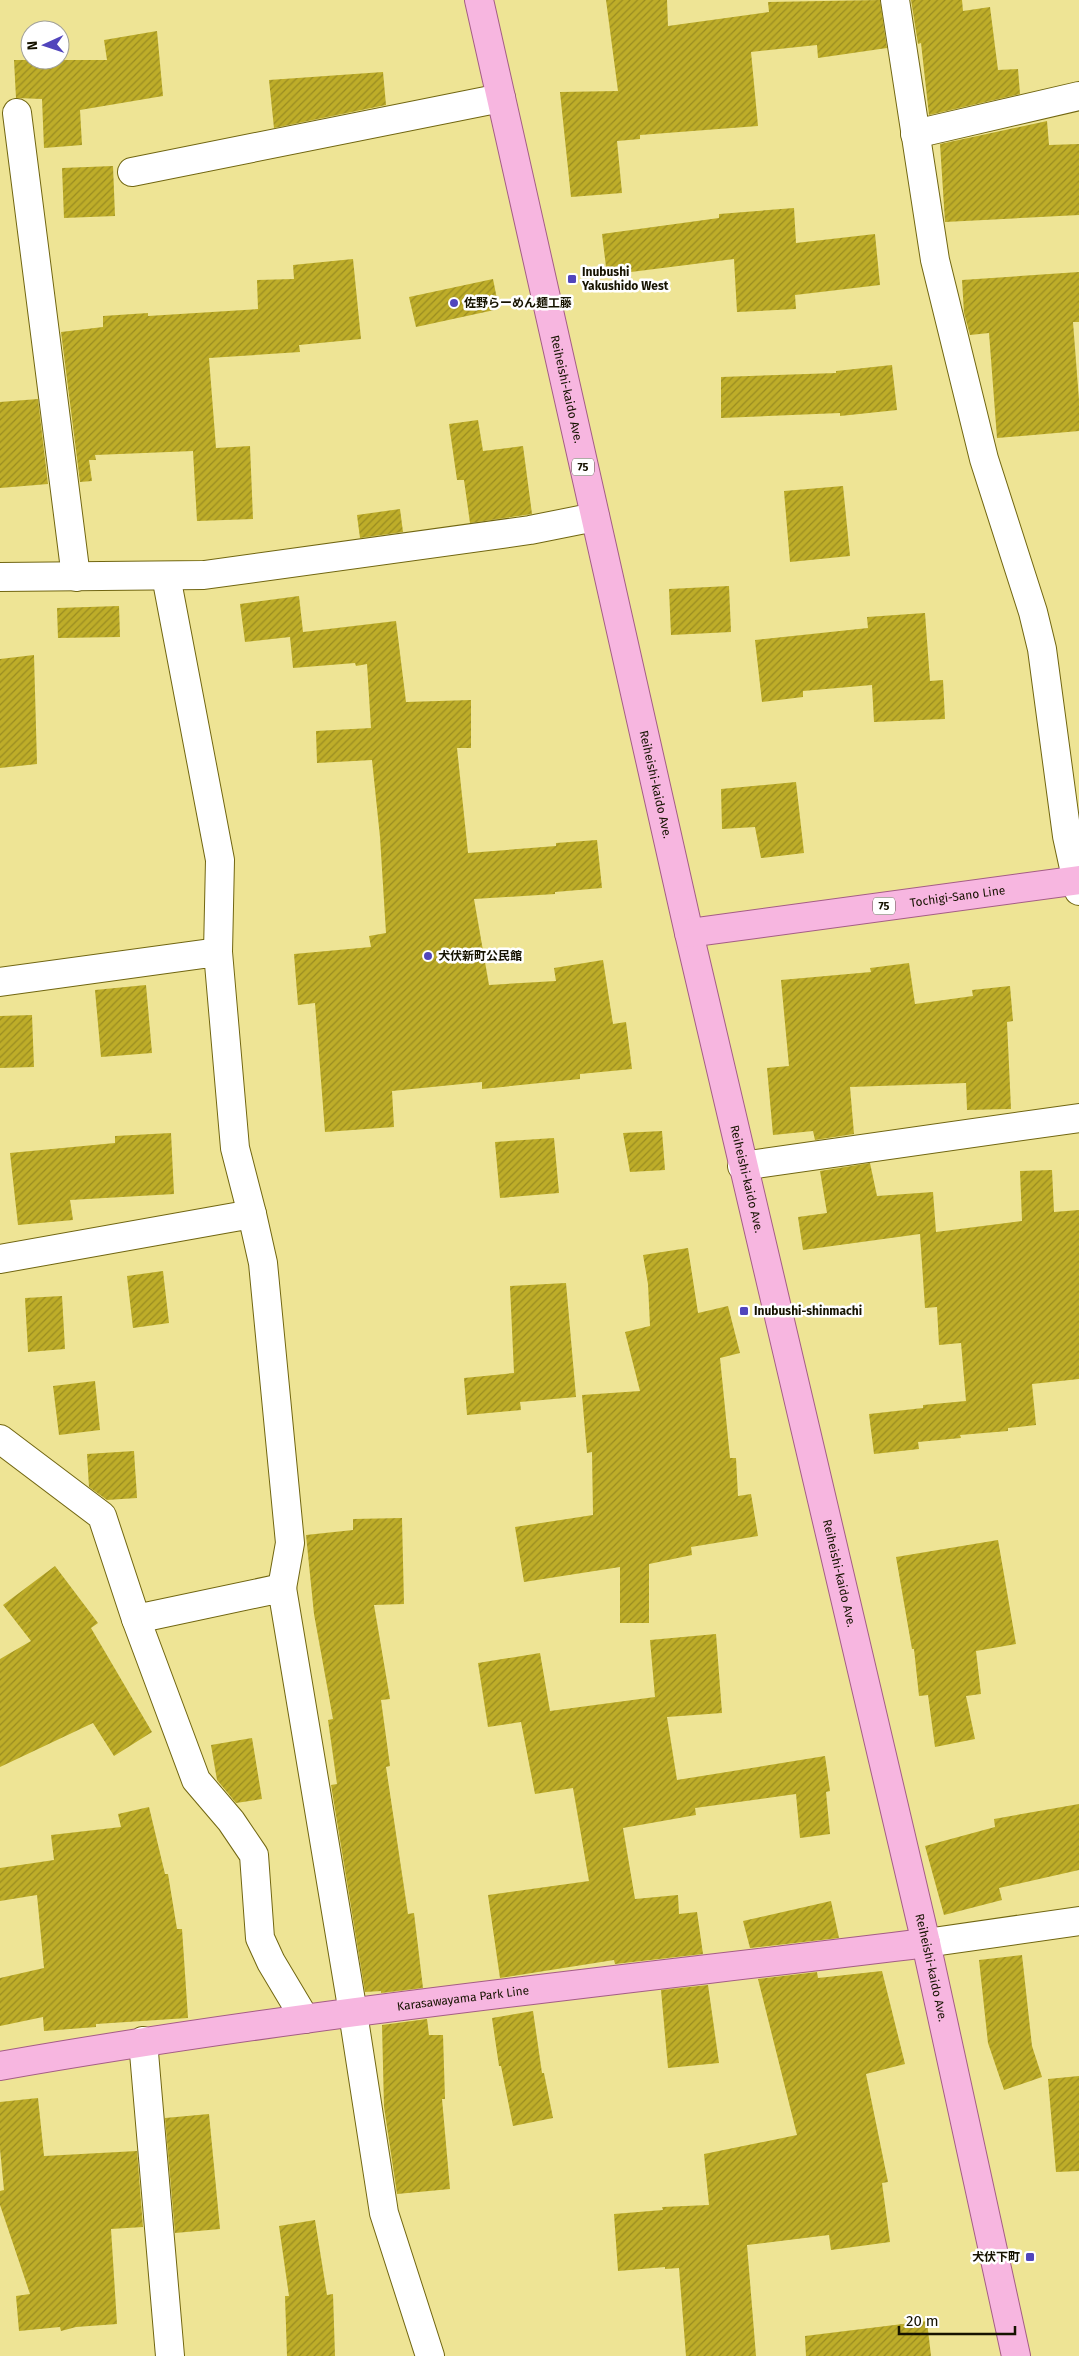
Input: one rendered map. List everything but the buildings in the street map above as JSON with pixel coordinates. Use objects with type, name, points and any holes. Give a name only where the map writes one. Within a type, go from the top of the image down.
[{"type":"main road","name":"Reiheishi-kaido Ave.","points":[[479,0],[594,517],[742,1166],[926,1943],[1016,2356]]},
{"type":"main road","name":"Tochigi-Sano Line","points":[[689,933],[1078,883]]},
{"type":"main road","name":"Karasawayama Park Line","points":[[0,2066],[143,2041],[306,2019],[926,1943]]},
{"type":"street","points":[[895,0],[935,260],[984,459],[1033,612],[1042,649],[1067,836],[1078,883]]},
{"type":"street","points":[[915,134],[1079,96]]},
{"type":"street","points":[[132,172],[501,98]]},
{"type":"street","points":[[17,113],[76,577]]},
{"type":"street","points":[[0,578],[204,575],[530,530],[594,517]]},
{"type":"street","points":[[166,576],[220,860],[218,952],[235,1148],[263,1263],[290,1543],[282,1588],[353,2013],[384,2213],[430,2356]]},
{"type":"street","points":[[0,982],[218,952]]},
{"type":"street","points":[[742,1166],[1079,1118]]},
{"type":"street","points":[[0,1259],[252,1214]]},
{"type":"street","points":[[0,1439],[102,1516],[136,1619],[196,1780],[231,1821],[254,1855],[260,1938],[271,1962],[306,2019]]},
{"type":"street","points":[[136,1619],[282,1588]]},
{"type":"street","points":[[926,1943],[1079,1920]]},
{"type":"street","points":[[143,2041],[170,2356]]},
{"type":"place","name":"Inubushi Yakushido West","points":[[572,279]]},
{"type":"place","name":"佐野らーめん麺工藤","points":[[454,303]]},
{"type":"place","name":"犬伏新町公民館","points":[[428,956]]},
{"type":"place","name":"Inubushi-shinmachi","points":[[744,1311]]},
{"type":"place","name":"犬伏下町","points":[[1030,2257]]}]
